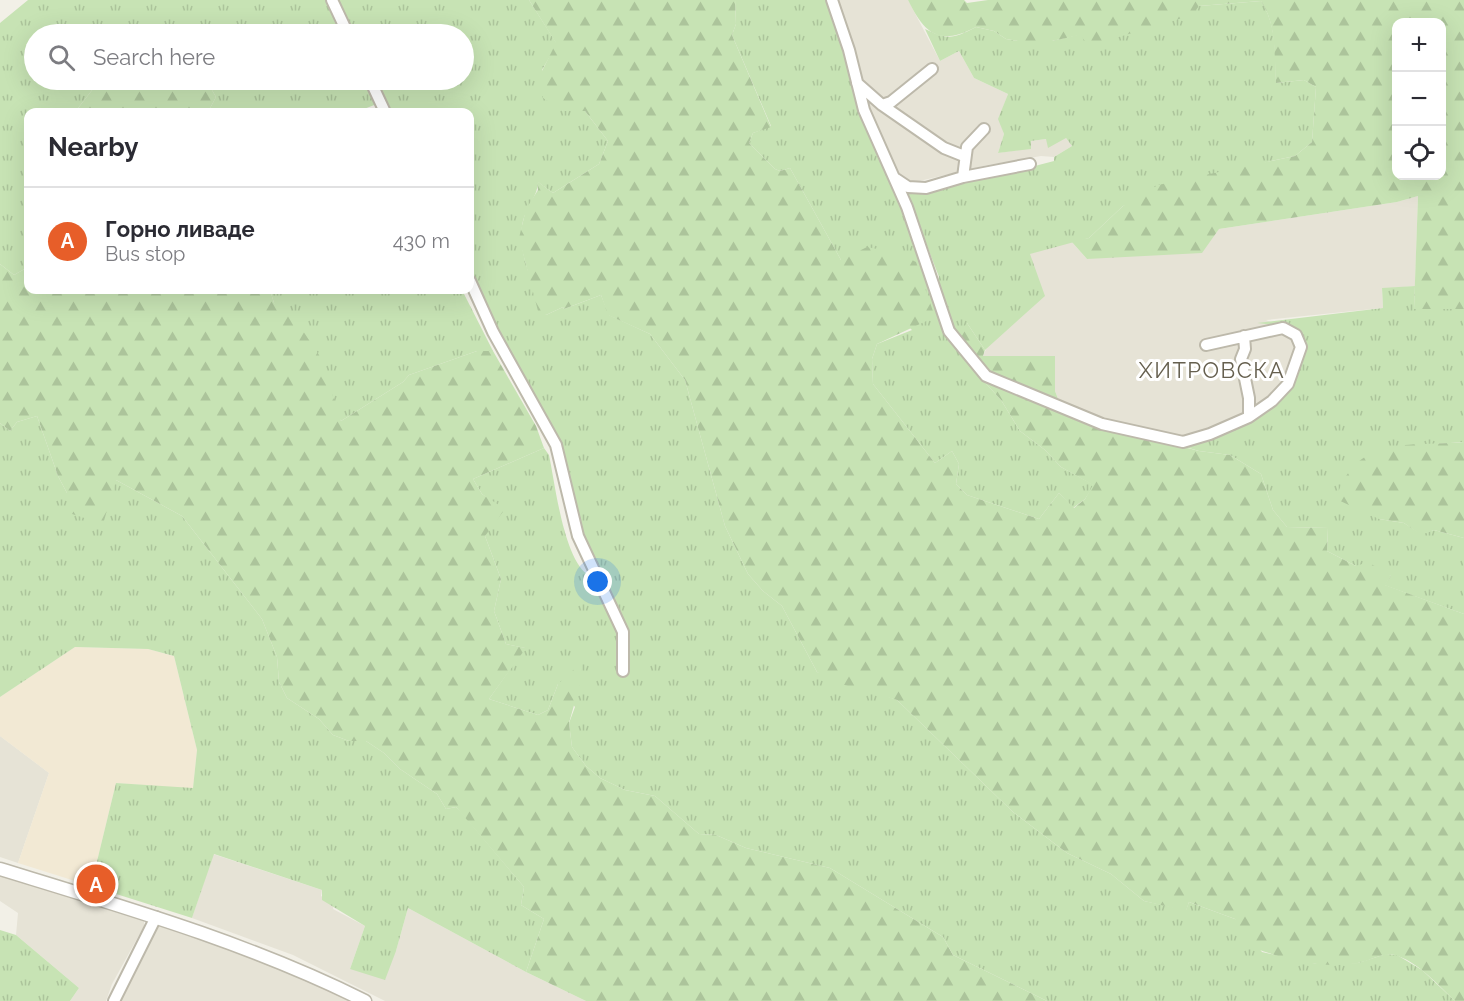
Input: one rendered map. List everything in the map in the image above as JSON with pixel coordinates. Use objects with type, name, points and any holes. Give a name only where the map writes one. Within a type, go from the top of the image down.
[{"type":"street","points":[[332,0],[343,24]]},
{"type":"street","points":[[832,0],[864,110],[896,178],[930,267],[949,331],[986,376],[1102,424],[1183,442],[1210,434],[1249,417],[1272,401],[1288,384],[1301,347],[1296,335],[1283,328],[1206,345]]},
{"type":"street","points":[[882,105],[891,102],[932,69]]},
{"type":"street","points":[[857,83],[882,105],[944,148],[964,156]]},
{"type":"street","points":[[375,90],[384,108]]},
{"type":"street","points":[[963,177],[967,147],[984,129]]},
{"type":"street","points":[[896,178],[908,187],[926,188],[963,177],[1030,164]]},
{"type":"street","points":[[474,289],[519,383],[556,446],[578,536],[623,632],[623,671]]},
{"type":"street","points":[[1244,336],[1245,349],[1241,359],[1249,398],[1249,417]]},
{"type":"street","points":[[0,869],[156,917],[306,972],[365,1001]]},
{"type":"street","points":[[114,1001],[156,917]]},
{"type":"shaded area","points":[[839,0],[908,0],[940,61],[959,51],[974,78],[1008,94],[999,118],[1004,134],[998,153],[1031,148],[1031,141],[1046,139],[1066,138],[1072,146],[1054,157],[1041,156],[988,165],[911,183],[901,177],[866,103]]},
{"type":"shaded area","points":[[1418,196],[1415,286],[1382,289],[1383,308],[1266,320],[1280,326],[1293,327],[1298,336],[1299,355],[1282,393],[1233,425],[1169,442],[1060,404],[1055,391],[983,356],[1029,254],[1071,241],[1087,259],[1219,229],[1397,202]]},
{"type":"shaded area","points":[[75,647],[148,649],[174,656],[197,750],[193,789],[116,783],[91,886],[18,863],[49,773],[0,736],[0,697]]},
{"type":"shaded area","points":[[0,736],[49,773],[18,863],[0,857]]},
{"type":"shaded area","points":[[213,854],[322,890],[321,896],[334,905],[333,909],[365,926],[350,969],[396,951],[408,908],[526,972],[586,1001],[385,1001],[293,955],[192,918]]},
{"type":"shaded area","points":[[0,873],[144,920],[144,926],[112,984],[106,1001],[70,1001],[79,988],[16,935],[18,913],[0,901]]},
{"type":"shaded area","points":[[161,924],[272,962],[349,1001],[118,1001],[153,925]]},
{"type":"green space","points":[[28,0],[329,0],[340,24],[24,24],[24,90],[92,90],[78,108],[24,108],[24,269],[14,275],[0,264],[0,23]]},
{"type":"green space","points":[[338,0],[529,0],[557,44],[542,70],[563,111],[585,111],[608,141],[599,164],[553,193],[538,182],[523,221],[521,233],[524,257],[546,315],[601,295],[609,315],[650,334],[685,380],[725,526],[748,574],[763,591],[782,606],[817,672],[897,700],[1013,812],[1067,853],[1111,874],[1144,901],[1186,910],[1189,902],[1235,919],[1262,952],[1317,964],[1358,963],[1386,954],[1397,955],[1422,970],[1455,1001],[1047,1001],[953,955],[943,937],[830,868],[746,848],[716,835],[699,834],[655,796],[625,790],[600,778],[586,766],[572,747],[569,723],[575,707],[558,684],[548,710],[538,715],[489,699],[525,648],[506,644],[494,611],[501,579],[485,536],[494,503],[482,494],[473,479],[544,448],[549,455],[562,521],[573,556],[581,568],[590,576],[592,574],[572,538],[552,448],[473,294],[474,108],[389,108],[380,90],[474,90],[474,24],[349,24]]},
{"type":"green space","points":[[529,0],[735,0],[736,24],[732,35],[771,127],[753,133],[749,143],[775,169],[780,171],[790,168],[841,260],[867,247],[898,253],[916,262],[935,317],[877,344],[872,359],[873,384],[935,463],[952,451],[959,464],[956,484],[967,495],[1039,519],[1059,493],[1074,508],[1085,499],[1093,485],[1061,467],[1045,450],[1020,431],[1001,400],[969,365],[961,332],[967,323],[985,350],[983,356],[1055,356],[1055,391],[1060,404],[1169,443],[1199,451],[1230,455],[1261,474],[1273,510],[1287,527],[1328,528],[1327,551],[1356,566],[1368,562],[1391,576],[1385,585],[1464,614],[1464,1001],[1455,1001],[1421,970],[1398,956],[1383,955],[1363,962],[1343,965],[1298,961],[1241,943],[1235,919],[1189,902],[1186,911],[1144,901],[1111,874],[1067,853],[1013,812],[897,700],[834,682],[817,672],[782,606],[763,591],[748,574],[725,526],[685,380],[650,334],[608,315],[601,295],[546,315],[538,311],[519,238],[526,209],[538,190],[537,181],[553,193],[599,164],[608,141],[585,111],[563,111],[543,98],[542,71],[556,43]]},
{"type":"green space","points":[[735,0],[833,0],[859,97],[937,282],[939,277],[904,186],[1031,167],[1054,161],[1054,157],[1072,146],[1066,138],[1048,148],[1046,139],[1031,141],[1031,149],[998,153],[1004,134],[998,119],[1008,94],[974,78],[959,51],[940,61],[925,29],[950,37],[976,27],[994,31],[1006,39],[1052,41],[1199,6],[1261,1],[1273,30],[1276,83],[1304,80],[1316,87],[1312,142],[1295,156],[1271,161],[1123,206],[1089,238],[1030,254],[1045,296],[985,350],[967,323],[969,365],[1001,400],[1020,431],[1045,450],[1061,467],[1094,485],[1085,499],[1073,508],[1059,493],[1039,519],[967,495],[956,484],[959,464],[952,451],[935,463],[873,384],[872,359],[877,344],[912,330],[841,260],[790,168],[780,171],[775,169],[749,143],[753,133],[771,126],[732,35],[736,24]]},
{"type":"green space","points":[[908,0],[964,0],[967,3],[988,0],[1464,0],[1464,309],[1414,309],[1418,196],[1397,202],[1219,229],[1202,253],[1087,259],[1071,241],[1089,238],[1123,206],[1158,185],[1295,156],[1312,142],[1316,87],[1304,80],[1276,83],[1272,30],[1261,1],[1199,6],[1192,15],[1089,46],[1080,35],[1052,41],[1018,41],[1006,39],[994,31],[976,27],[953,36],[943,36],[927,29]]},
{"type":"green space","points":[[92,90],[212,90],[216,97],[210,108],[78,108]]},
{"type":"green space","points":[[212,90],[371,90],[377,104],[366,108],[210,108],[216,97]]},
{"type":"green space","points":[[0,264],[14,275],[24,269],[24,294],[271,294],[274,303],[293,316],[319,355],[341,421],[403,382],[409,375],[477,351],[493,351],[536,426],[544,448],[473,479],[482,494],[505,509],[485,536],[501,579],[494,611],[506,644],[526,648],[489,699],[538,715],[548,710],[558,684],[582,662],[580,684],[569,723],[572,747],[586,766],[600,778],[625,790],[655,796],[699,834],[716,835],[746,848],[830,868],[943,937],[953,955],[1047,1001],[586,1001],[526,972],[544,919],[521,905],[524,887],[456,807],[446,809],[437,794],[400,769],[384,753],[366,741],[349,741],[333,735],[319,719],[287,698],[279,682],[277,657],[262,619],[182,516],[116,480],[103,524],[69,513],[67,493],[58,476],[37,416],[17,422],[10,431],[0,423]]},
{"type":"green space","points":[[1415,286],[1414,309],[1464,309],[1464,442],[1437,444],[1379,519],[1404,523],[1421,534],[1434,530],[1464,538],[1464,614],[1384,585],[1391,576],[1356,566],[1327,551],[1328,528],[1287,527],[1273,510],[1261,474],[1230,455],[1199,451],[1169,442],[1233,425],[1262,409],[1290,380],[1298,336],[1293,327],[1257,323],[1383,308],[1382,288]]},
{"type":"green space","points":[[271,294],[464,294],[493,351],[477,351],[409,375],[403,382],[341,421],[274,303]]},
{"type":"green space","points":[[37,416],[58,476],[67,493],[116,480],[182,516],[262,619],[277,657],[279,682],[287,698],[319,719],[333,735],[349,741],[366,741],[384,753],[400,769],[437,794],[446,809],[456,807],[461,812],[524,887],[521,905],[544,919],[526,972],[408,908],[385,980],[350,969],[365,926],[322,900],[322,890],[214,854],[192,918],[91,886],[116,783],[193,788],[197,750],[174,656],[148,649],[75,647],[0,697],[0,423],[10,431],[17,422]]},
{"type":"green space","points":[[1464,442],[1464,538],[1434,530],[1421,535],[1404,523],[1379,519],[1336,499],[1345,478],[1357,463],[1371,454],[1405,445]]},
{"type":"green space","points":[[0,930],[16,935],[79,988],[70,1001],[0,1001]]},
{"type":"place","name":"Горно ливаде","points":[[96,884]]},
{"type":"district","name":"ХИТРОВСКА","points":[[1212,370]]}]
